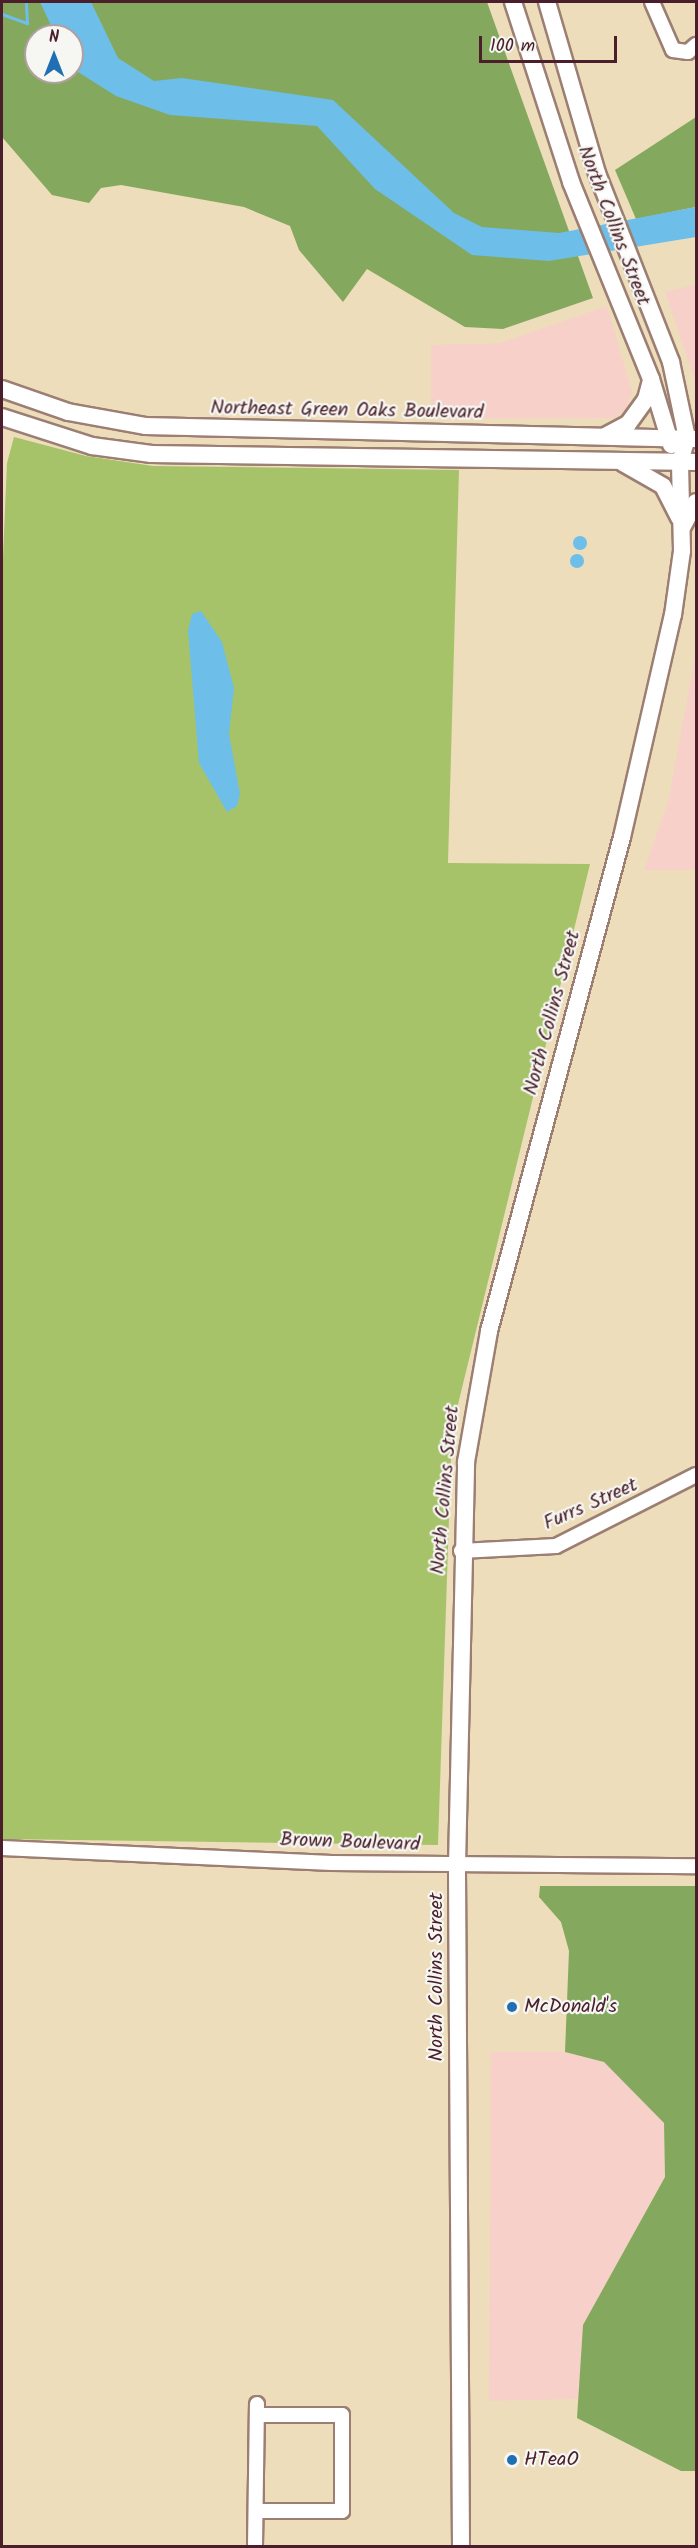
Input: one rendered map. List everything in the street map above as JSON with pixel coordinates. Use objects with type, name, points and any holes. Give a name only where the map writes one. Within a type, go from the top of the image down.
[{"type":"main road","name":"North Collins Street","points":[[513,2],[571,182],[651,379],[667,438],[688,462]]},
{"type":"main road","name":"North Collins Street","points":[[461,2547],[457,1865],[461,1551],[472,1404],[622,837],[674,615],[692,439],[640,286],[597,173],[547,2]]},
{"type":"main road","points":[[602,437],[628,424],[646,399],[651,379]]},
{"type":"main road","name":"Northeast Green Oaks Boulevard","points":[[2,389],[68,412],[145,426],[692,439]]},
{"type":"main road","points":[[679,396],[696,419]]},
{"type":"main road","points":[[2,417],[72,441],[131,452],[688,462]]},
{"type":"main road","points":[[465,434],[466,459]]},
{"type":"main road","points":[[619,461],[663,486],[682,527]]},
{"type":"main road","points":[[682,527],[696,502]]},
{"type":"street","points":[[652,2],[673,50],[688,52],[696,45]]},
{"type":"street","name":"Furrs Street","points":[[461,1551],[556,1545],[696,1475]]},
{"type":"street","name":"Brown Boulevard","points":[[2,1848],[457,1865],[696,1866]]},
{"type":"street","points":[[255,2547],[257,2409],[342,2415],[342,2511],[256,2511]]},
{"type":"shaded area","points":[[696,284],[696,383],[665,292]]},
{"type":"shaded area","points":[[607,306],[632,392],[626,410],[614,418],[431,419],[431,345],[500,343]]},
{"type":"shaded area","points":[[696,651],[696,870],[644,870],[668,802]]},
{"type":"shaded area","points":[[491,2052],[565,2052],[604,2062],[664,2122],[665,2177],[583,2325],[578,2399],[489,2401]]},
{"type":"green space","points":[[2,2],[487,2],[593,298],[503,329],[465,327],[367,269],[343,302],[299,250],[290,226],[244,207],[121,185],[101,188],[89,203],[52,195],[2,137]]},
{"type":"green space","points":[[696,117],[696,207],[636,219],[615,170]]},
{"type":"green space","points":[[14,437],[86,456],[153,466],[459,470],[448,863],[590,864],[452,1429],[438,1845],[2,1839],[2,580],[7,463]]},
{"type":"green space","points":[[540,1886],[696,1886],[696,2471],[681,2471],[577,2418],[583,2325],[665,2177],[664,2123],[604,2062],[565,2052],[569,1951],[561,1922],[539,1897]]},
{"type":"water","points":[[40,2],[91,2],[118,58],[154,81],[182,78],[333,100],[454,213],[482,227],[559,233],[696,207],[696,237],[549,261],[472,255],[375,189],[317,126],[170,115],[116,96],[84,76],[84,24],[50,24]]},
{"type":"water","points":[[580,536],[585,538],[587,543],[585,548],[580,550],[575,548],[573,543],[575,538]]},
{"type":"water","points":[[577,554],[582,556],[584,561],[582,566],[577,568],[572,566],[570,561],[572,556]]},
{"type":"water","points":[[201,611],[222,642],[234,688],[229,734],[240,794],[237,806],[227,812],[199,763],[188,631],[192,614]]},
{"type":"waterway","points":[[2,14],[27,23],[26,2]]},
{"type":"place","name":"McDonald's","points":[[512,2007]]},
{"type":"place","name":"HTeaO","points":[[512,2460]]}]
